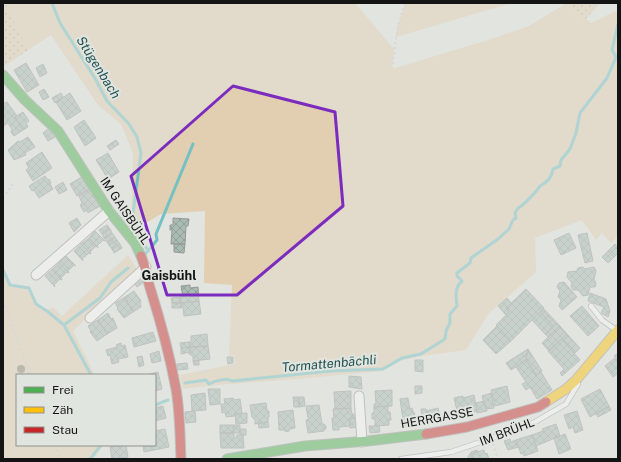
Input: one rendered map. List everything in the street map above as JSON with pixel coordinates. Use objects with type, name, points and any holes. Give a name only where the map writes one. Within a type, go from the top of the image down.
[{"type":"street","name":"IM GAISBÜHL","points":[[3,75],[25,100],[58,131],[109,211],[135,243],[146,267],[149,285],[158,314],[176,389],[180,426],[181,459]]},
{"type":"street","points":[[36,275],[109,211]]},
{"type":"street","points":[[90,318],[146,267]]},
{"type":"street","name":"HERRGASSE","points":[[227,459],[305,446],[362,442],[420,435],[467,427],[538,407],[566,390],[618,331]]},
{"type":"street","points":[[359,396],[362,442]]},
{"type":"lane","points":[[591,306],[602,320],[618,331]]},
{"type":"lane","name":"IM BRÜHL","points":[[401,459],[451,452],[528,426],[566,404],[589,365]]},
{"type":"path","points":[[392,69],[398,25],[405,3]]},
{"type":"path","points":[[3,198],[13,184]]},
{"type":"path","points":[[3,301],[30,374]]},
{"type":"path","points":[[492,439],[498,459]]},
{"type":"path","points":[[55,446],[60,459]]},
{"type":"highlighted area","points":[[233,86],[335,112],[343,206],[237,295],[167,295],[131,176]]},
{"type":"shaded area","points":[[3,3],[5,3],[28,50],[3,67]]},
{"type":"shaded area","points":[[5,3],[355,3],[394,49],[392,69],[529,26],[565,4],[591,23],[618,10],[618,236],[611,243],[602,233],[596,240],[582,220],[535,238],[536,272],[489,313],[466,350],[403,360],[382,371],[183,389],[180,375],[235,364],[234,355],[229,356],[232,285],[204,283],[205,211],[161,214],[144,224],[131,215],[133,153],[121,124],[98,105],[51,35],[28,50]]},
{"type":"shaded area","points":[[405,3],[512,3],[396,37]]},
{"type":"shaded area","points":[[564,3],[600,3],[586,19]]},
{"type":"shaded area","points":[[128,255],[137,269],[73,331],[94,374],[16,374],[16,446],[103,446],[93,459],[3,459],[3,270],[10,285],[29,288],[36,304],[47,311],[53,307],[62,316]]},
{"type":"building","points":[[26,63],[39,85],[27,92],[14,70]]},
{"type":"building","points":[[43,64],[47,73],[40,77],[36,68]]},
{"type":"building","points":[[44,89],[49,97],[43,100],[39,92]]},
{"type":"building","points":[[61,93],[63,97],[55,103],[52,98]]},
{"type":"building","points":[[70,93],[81,111],[67,120],[56,102]]},
{"type":"building","points":[[7,102],[17,116],[15,117],[23,130],[14,136],[8,123],[3,126],[3,104]]},
{"type":"building","points":[[23,112],[29,121],[26,123],[28,127],[23,130],[15,117]]},
{"type":"building","points":[[84,120],[96,138],[85,146],[74,127]]},
{"type":"building","points":[[49,128],[55,137],[48,141],[43,133]]},
{"type":"building","points":[[28,137],[35,147],[25,153],[26,155],[14,160],[8,150],[18,141],[20,142]]},
{"type":"building","points":[[116,140],[119,144],[110,150],[107,146]]},
{"type":"building","points":[[42,152],[52,168],[33,181],[26,170],[29,168],[26,163]]},
{"type":"building","points":[[108,153],[119,172],[108,179],[96,160]]},
{"type":"building","points":[[85,175],[92,187],[77,196],[70,184]]},
{"type":"building","points":[[45,176],[48,180],[49,179],[53,189],[39,198],[34,190],[32,191],[29,186]]},
{"type":"building","points":[[63,182],[67,190],[59,194],[55,187]]},
{"type":"building","points":[[90,189],[100,206],[88,213],[87,210],[84,212],[80,205],[82,203],[79,196]]},
{"type":"building","points":[[77,218],[81,225],[74,232],[69,223]]},
{"type":"building","points":[[173,218],[189,219],[188,226],[186,226],[185,244],[171,244],[172,230],[170,230],[170,225],[173,225]]},
{"type":"building","points":[[107,225],[110,229],[102,234],[99,230]]},
{"type":"building","points":[[110,229],[112,233],[104,238],[102,234]]},
{"type":"building","points":[[95,231],[105,241],[103,240],[97,246],[98,248],[89,238]]},
{"type":"building","points":[[112,233],[115,237],[107,242],[104,238]]},
{"type":"building","points":[[569,233],[576,248],[561,255],[554,240]]},
{"type":"building","points":[[587,233],[593,261],[585,263],[578,235]]},
{"type":"building","points":[[115,237],[117,240],[109,245],[107,242]]},
{"type":"building","points":[[89,238],[98,248],[96,246],[90,252],[91,254],[81,244]]},
{"type":"building","points":[[117,240],[120,244],[112,249],[109,245]]},
{"type":"building","points":[[81,244],[91,254],[89,253],[82,259],[83,261],[74,251]]},
{"type":"building","points":[[120,244],[122,248],[114,253],[112,249]]},
{"type":"building","points":[[174,244],[185,244],[184,253],[174,252]]},
{"type":"building","points":[[615,244],[618,247],[618,253],[614,257],[608,251]]},
{"type":"building","points":[[608,251],[614,257],[608,263],[602,257]]},
{"type":"building","points":[[66,256],[76,266],[74,265],[68,271],[69,273],[59,263]]},
{"type":"building","points":[[59,263],[69,273],[67,272],[61,278],[62,280],[52,270]]},
{"type":"building","points":[[583,267],[585,269],[594,267],[596,271],[594,279],[596,283],[595,287],[590,287],[588,295],[583,296],[578,290],[573,290],[571,287],[572,283],[567,277],[568,272],[577,271],[578,268]]},
{"type":"building","points":[[52,270],[62,280],[60,279],[54,285],[55,287],[45,276]]},
{"type":"building","points":[[141,276],[145,281],[137,287],[134,282]]},
{"type":"building","points":[[564,282],[577,297],[562,310],[559,306],[561,300],[558,297],[560,291],[557,287],[559,283]]},
{"type":"building","points":[[190,285],[190,288],[198,287],[199,301],[181,303],[180,297],[183,297],[181,286]]},
{"type":"building","points":[[526,289],[544,308],[511,341],[496,325],[509,312],[506,308]]},
{"type":"building","points":[[134,291],[141,301],[141,307],[133,312],[125,297]]},
{"type":"building","points":[[590,293],[606,299],[610,311],[608,317],[601,313],[604,307],[588,301]]},
{"type":"building","points":[[125,297],[133,312],[124,318],[117,309],[118,308],[115,303]]},
{"type":"building","points":[[180,297],[181,303],[172,303],[171,298]]},
{"type":"building","points":[[507,298],[511,303],[506,308],[509,312],[506,315],[498,306]]},
{"type":"building","points":[[199,301],[201,314],[184,316],[181,303]]},
{"type":"building","points":[[172,303],[181,303],[181,308],[172,308]]},
{"type":"building","points":[[582,306],[599,326],[588,336],[570,316]]},
{"type":"building","points":[[544,309],[560,326],[548,337],[545,334],[553,326],[540,312]]},
{"type":"building","points":[[540,312],[553,326],[545,334],[532,320]]},
{"type":"building","points":[[108,313],[111,319],[113,318],[117,328],[107,334],[98,320]]},
{"type":"building","points":[[98,320],[107,334],[97,341],[90,332],[91,331],[88,326]]},
{"type":"building","points":[[497,326],[511,341],[496,354],[483,340]]},
{"type":"building","points":[[560,326],[567,334],[549,351],[542,343]]},
{"type":"building","points":[[153,332],[156,341],[134,347],[132,338]]},
{"type":"building","points":[[207,334],[208,346],[190,347],[189,342],[191,342],[191,336]]},
{"type":"building","points":[[567,334],[580,348],[575,353],[562,339]]},
{"type":"building","points":[[562,339],[580,360],[562,376],[560,373],[564,369],[548,351]]},
{"type":"building","points":[[189,342],[190,347],[181,348],[180,343]]},
{"type":"building","points":[[121,343],[121,346],[125,345],[128,357],[118,359],[119,362],[112,364],[110,355],[108,356],[106,350],[117,347],[116,345]]},
{"type":"building","points":[[208,346],[210,359],[193,361],[193,356],[189,354],[190,347]]},
{"type":"building","points":[[190,347],[190,352],[181,354],[181,348]]},
{"type":"building","points":[[528,349],[526,360],[511,370],[506,363]]},
{"type":"building","points":[[528,349],[542,371],[536,375],[526,360]]},
{"type":"building","points":[[159,351],[161,361],[152,363],[150,354]]},
{"type":"building","points":[[618,353],[618,373],[613,377],[605,366],[616,357],[614,356]]},
{"type":"building","points":[[142,356],[144,365],[139,367],[137,357]]},
{"type":"building","points":[[227,357],[233,357],[233,363],[228,364]]},
{"type":"building","points":[[199,360],[199,365],[194,365],[193,361]]},
{"type":"building","points":[[415,360],[423,360],[423,372],[415,371]]},
{"type":"building","points":[[526,360],[536,375],[541,372],[552,390],[537,399],[530,387],[526,390],[522,384],[526,382],[516,367]]},
{"type":"building","points":[[187,363],[188,369],[177,370],[177,364]]},
{"type":"building","points":[[158,372],[162,389],[156,391],[156,374],[150,374]]},
{"type":"building","points":[[349,376],[361,377],[362,389],[349,387]]},
{"type":"building","points":[[415,386],[422,386],[422,393],[415,394]]},
{"type":"building","points":[[507,386],[510,402],[495,406],[491,390]]},
{"type":"building","points":[[208,389],[220,389],[220,404],[210,405]]},
{"type":"building","points":[[600,389],[609,406],[590,417],[581,399]]},
{"type":"building","points":[[392,390],[392,406],[374,407],[374,404],[376,404],[375,391]]},
{"type":"building","points":[[351,391],[351,408],[335,409],[334,392]]},
{"type":"building","points":[[205,393],[206,410],[192,411],[191,395]]},
{"type":"building","points":[[491,393],[494,408],[486,409],[482,396]]},
{"type":"building","points":[[474,395],[477,411],[458,415],[454,398],[463,396],[463,398]]},
{"type":"building","points":[[293,397],[299,397],[299,407],[294,407]]},
{"type":"building","points":[[299,397],[304,397],[305,406],[299,407]]},
{"type":"building","points":[[233,398],[234,400],[240,399],[242,413],[235,414],[235,416],[226,417],[225,412],[222,413],[221,404],[225,404],[224,399]]},
{"type":"building","points":[[408,398],[410,409],[412,408],[414,412],[416,424],[404,427],[400,399]]},
{"type":"building","points":[[484,401],[487,411],[477,413],[476,403]]},
{"type":"building","points":[[266,403],[267,411],[269,411],[268,422],[255,424],[250,405]]},
{"type":"building","points":[[319,405],[322,424],[326,426],[326,428],[324,431],[308,433],[306,420],[309,418],[306,406]]},
{"type":"building","points":[[163,406],[166,418],[156,421],[156,408]]},
{"type":"building","points":[[388,406],[388,412],[390,412],[391,420],[389,420],[389,425],[375,426],[375,419],[372,419],[374,407]]},
{"type":"building","points":[[609,406],[611,410],[598,417],[596,414]]},
{"type":"building","points":[[351,408],[352,414],[354,414],[355,418],[350,418],[350,426],[339,427],[339,430],[333,430],[333,409]]},
{"type":"building","points":[[438,408],[441,421],[428,423],[426,411]]},
{"type":"building","points":[[421,409],[426,409],[428,418],[422,418]]},
{"type":"building","points":[[293,410],[295,428],[286,432],[284,430],[279,430],[278,412]]},
{"type":"building","points":[[195,411],[196,422],[186,423],[185,412]]},
{"type":"building","points":[[577,411],[583,430],[575,433],[573,427],[569,429],[564,415]]},
{"type":"building","points":[[247,413],[247,423],[236,424],[235,414]]},
{"type":"building","points":[[350,418],[359,418],[359,427],[350,428]]},
{"type":"building","points":[[268,422],[269,427],[259,428],[258,423]]},
{"type":"building","points":[[556,424],[560,436],[536,446],[532,435],[543,431],[542,429]]},
{"type":"building","points":[[220,425],[233,425],[234,433],[220,433]]},
{"type":"building","points":[[233,425],[240,425],[240,433],[234,433]]},
{"type":"building","points":[[369,426],[379,426],[380,432],[370,433]]},
{"type":"building","points":[[165,429],[169,447],[144,452],[143,446],[156,446],[156,431]]},
{"type":"building","points":[[240,429],[246,429],[246,435],[240,435]]},
{"type":"building","points":[[220,433],[234,433],[234,438],[236,438],[237,435],[243,435],[244,448],[221,448]]},
{"type":"building","points":[[565,434],[571,449],[559,454],[554,438]]},
{"type":"building","points":[[532,435],[538,451],[524,456],[523,453],[521,454],[516,440]]},
{"type":"building","points":[[510,439],[511,442],[516,440],[518,447],[508,450],[504,441]]},
{"type":"building","points":[[126,446],[128,457],[112,459],[110,447]]},
{"type":"building","points":[[477,450],[478,452],[471,454],[473,458],[467,459],[471,452]]},
{"type":"building","points":[[484,450],[489,459],[473,459],[471,454]]},
{"type":"waterway","name":"Stügenbach","points":[[52,3],[60,23],[96,80],[107,101],[129,124],[137,137],[141,153],[132,221],[148,251],[146,253]]},
{"type":"waterway","name":"Tormattenbächli","points":[[185,383],[206,380],[209,384],[224,380],[233,381],[330,371],[383,369],[402,358],[421,354],[445,339],[446,331],[450,323],[450,314],[457,306],[457,289],[462,281],[457,276],[457,273],[470,263],[471,258],[498,239],[509,229],[513,220],[516,218],[515,213],[518,208],[551,177],[553,169],[560,166],[561,160],[570,149],[576,133],[580,113],[607,78],[616,57],[612,50],[618,24]]},
{"type":"waterway","points":[[148,251],[157,240],[156,234],[193,144]]},
{"type":"waterway","name":"Stügenbach","points":[[64,325],[100,298],[111,282],[128,268]]},
{"type":"waterway","points":[[3,270],[10,285],[29,288],[36,304],[64,325],[90,374]]},
{"type":"waterway","name":"Tormattenbächli","points":[[156,405],[168,400]]},
{"type":"waterway","points":[[90,459],[100,446]]},
{"type":"traffic: fast","points":[[3,75],[25,100],[58,131],[109,211],[135,243],[141,256]]},
{"type":"traffic: fast","points":[[227,459],[305,446],[368,441],[426,434]]},
{"type":"traffic: slow","points":[[546,402],[566,389],[576,380],[618,330]]},
{"type":"traffic: jam","points":[[141,256],[165,340],[176,389],[181,459]]},
{"type":"traffic: jam","points":[[426,434],[467,427],[538,407],[546,402]]},
{"type":"district","name":"Gaisbühl","points":[[169,275]]}]
